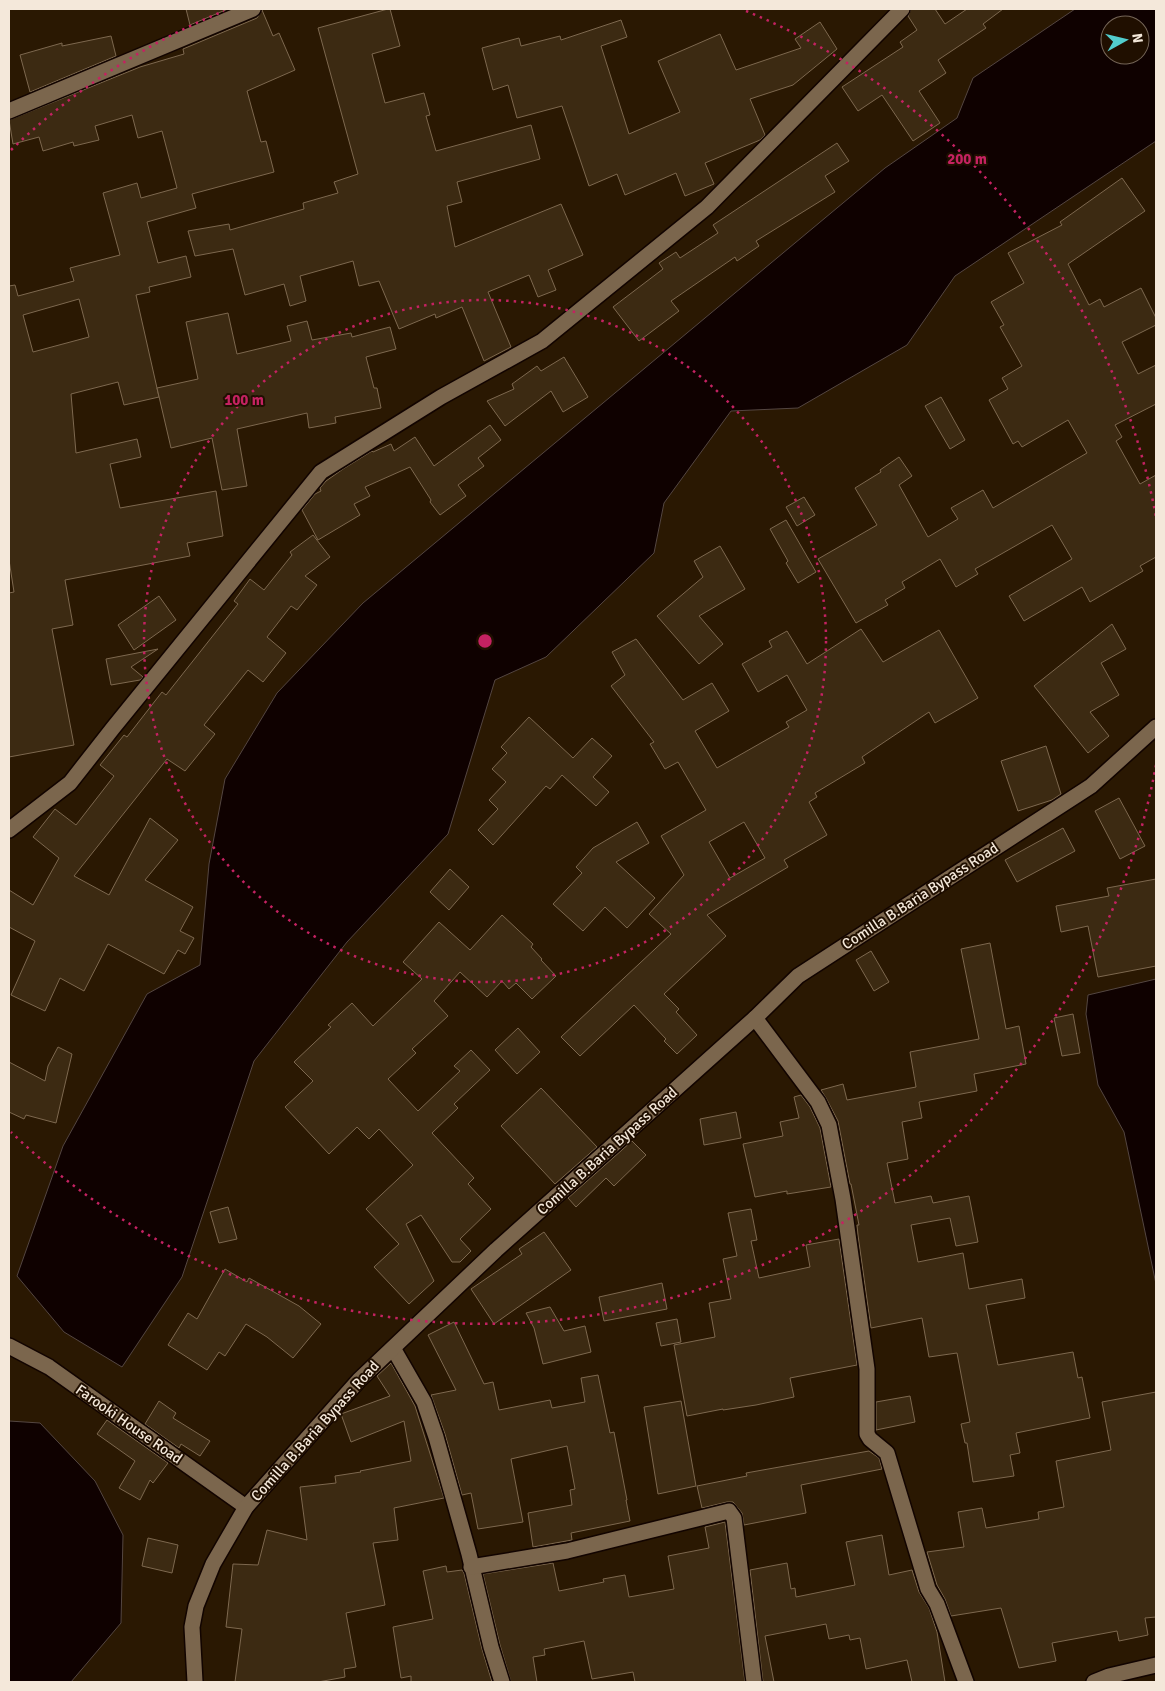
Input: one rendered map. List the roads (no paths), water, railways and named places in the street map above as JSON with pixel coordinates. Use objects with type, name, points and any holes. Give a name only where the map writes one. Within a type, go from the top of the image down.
[{"type":"street","points":[[9,111],[253,9]]},
{"type":"street","points":[[9,830],[70,783],[321,472],[441,397],[542,341],[707,207],[902,9]]},
{"type":"street","name":"Comilla B.Baria Bypass Road","points":[[195,1682],[192,1627],[196,1606],[213,1564],[246,1507],[359,1380],[496,1250],[755,1018],[798,976],[1091,786],[1156,728]]},
{"type":"street","points":[[755,1018],[818,1102],[829,1125],[844,1199],[867,1369],[867,1434],[887,1453],[928,1589],[937,1604],[966,1682]]},
{"type":"street","name":"Farooki House Road","points":[[9,1346],[49,1367],[246,1507]]},
{"type":"street","points":[[393,1348],[424,1402],[436,1436],[466,1545],[491,1648],[502,1682]]},
{"type":"street","points":[[471,1567],[567,1551],[729,1511],[734,1518],[754,1682]]},
{"type":"street","points":[[1094,1682],[1109,1676],[1156,1665]]}]
